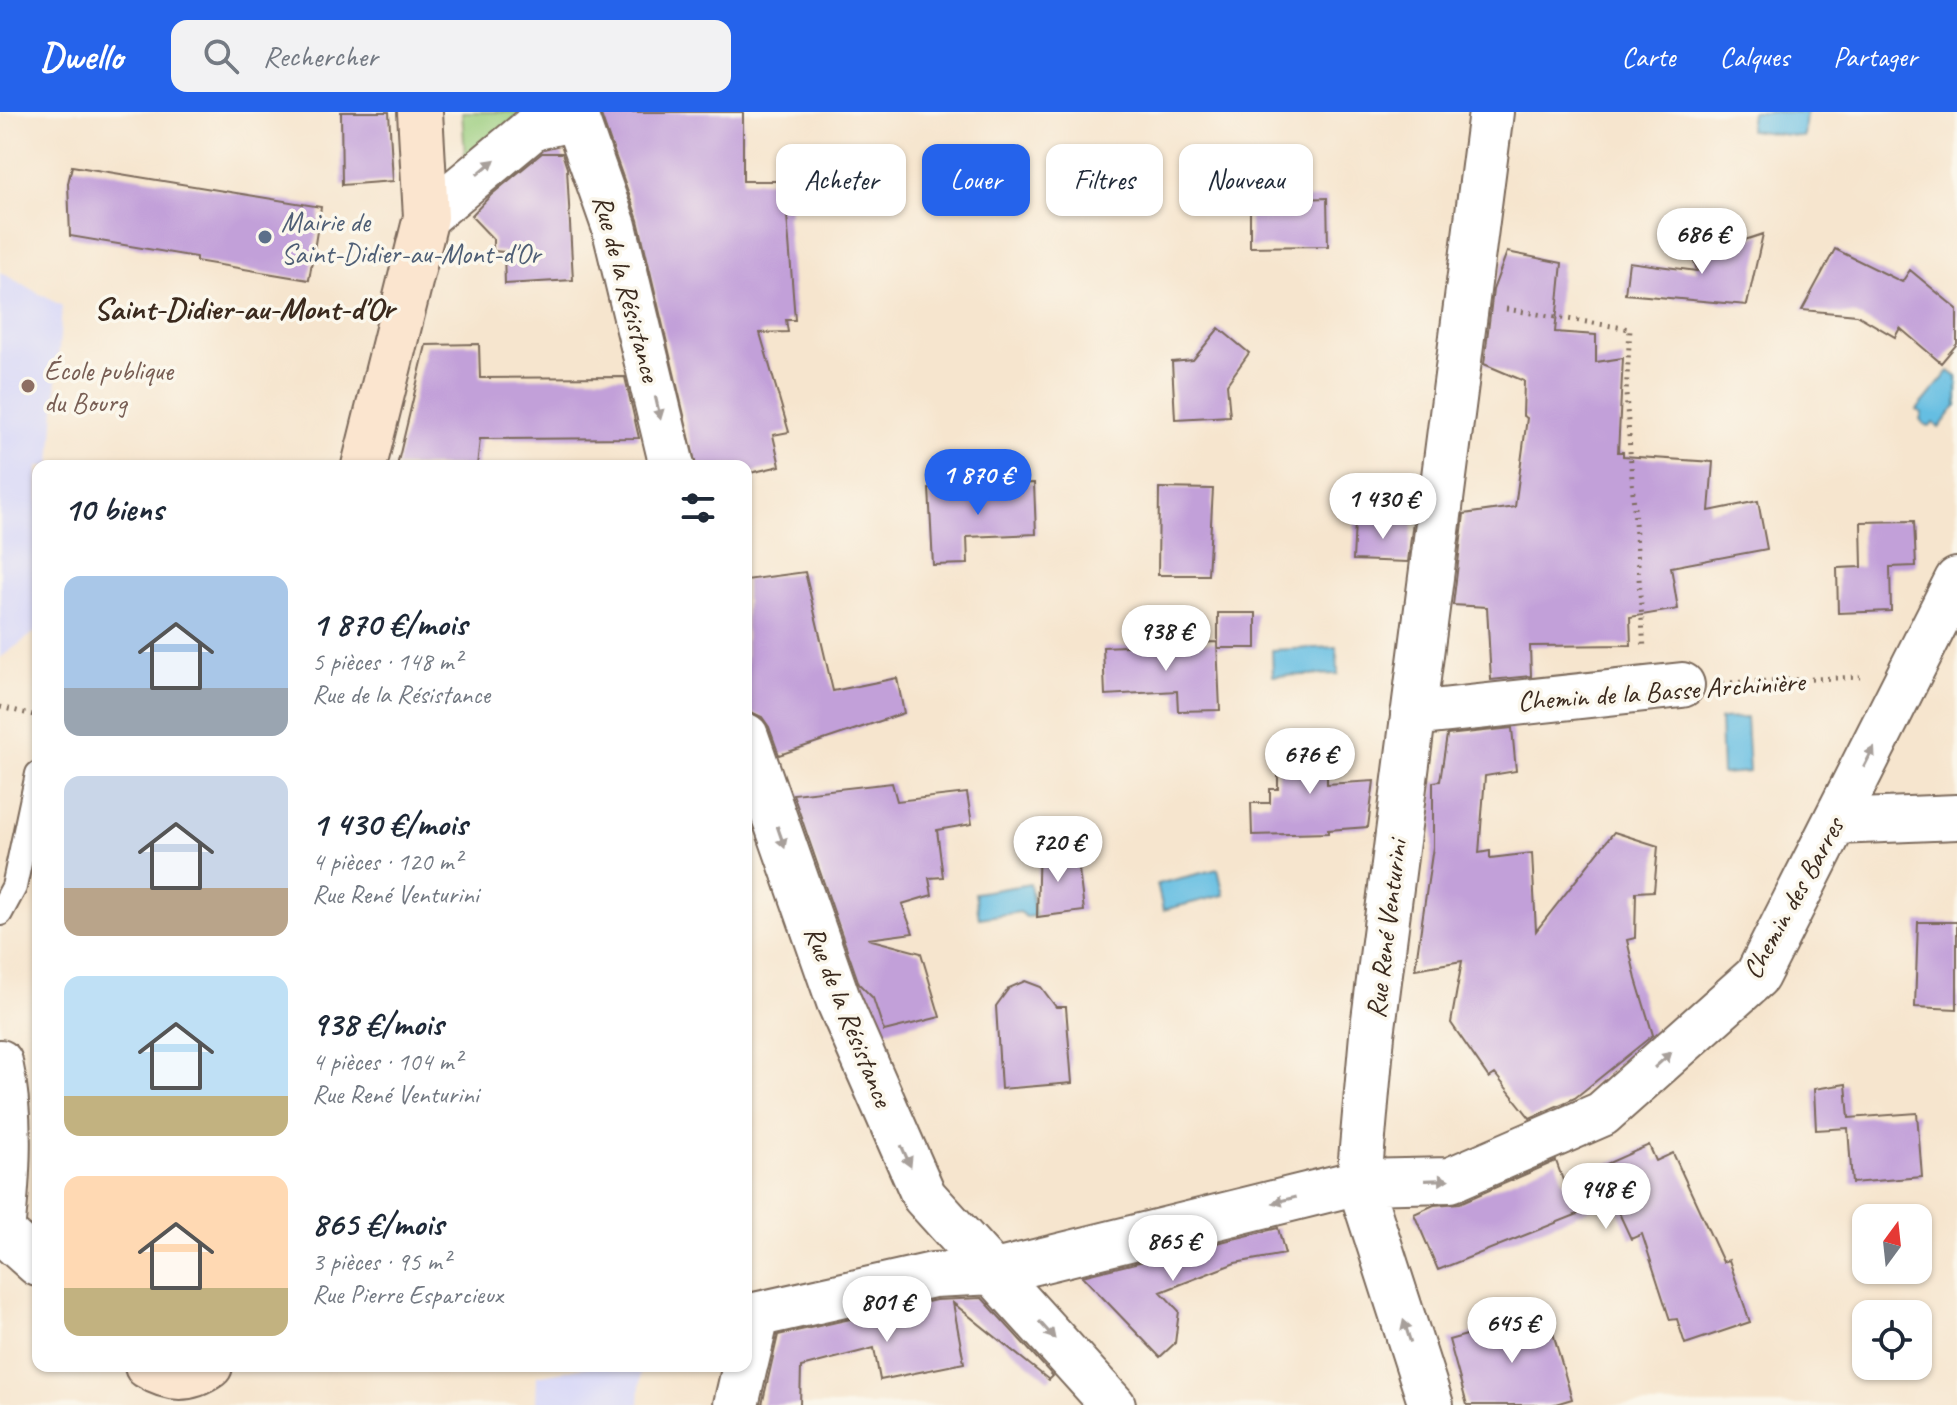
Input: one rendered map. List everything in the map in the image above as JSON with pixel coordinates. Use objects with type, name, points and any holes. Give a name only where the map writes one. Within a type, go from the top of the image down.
[{"type":"main road","points":[[365,460],[426,217],[420,112]]},
{"type":"main road","points":[[150,1382],[201,1372]]},
{"type":"street","name":"Rue René Venturini","points":[[1431,1405],[1359,1182],[1372,1035],[1491,112]]},
{"type":"street","points":[[426,217],[533,128],[575,115]]},
{"type":"street","name":"Rue de la Résistance","points":[[575,115],[614,226],[671,460]]},
{"type":"street","name":"Chemin des Barres","points":[[752,1316],[933,1275],[995,1272],[1359,1182],[1450,1180],[1602,1114],[1757,976],[1957,580]]},
{"type":"street","name":"Chemin de la Basse Archinière","points":[[1413,714],[1664,686]]},
{"type":"street","name":"Rue de la Résistance","points":[[752,754],[839,1002],[924,1196],[1113,1405]]},
{"type":"street","points":[[1836,822],[1957,817]]},
{"type":"street","points":[[0,1062],[7,1110],[7,1185],[1,1242],[32,1260]]},
{"type":"street","points":[[736,1405],[744,1372]]},
{"type":"lane","points":[[0,913],[14,887],[32,802]]},
{"type":"path","points":[[1466,300],[1557,319],[1630,329],[1626,394],[1664,686]]},
{"type":"path","name":"Chemin de la Basse Archinière","points":[[1664,686],[1911,675]]},
{"type":"path","points":[[0,707],[32,715]]},
{"type":"shaded area","name":"École publique du Bourg","points":[[0,272],[62,306],[51,460],[32,460],[32,634],[0,658]]},
{"type":"shaded area","points":[[558,1372],[641,1372],[639,1405],[536,1405],[537,1376]]},
{"type":"green space","points":[[462,112],[522,112],[466,171]]},
{"type":"water","points":[[1751,112],[1806,112],[1804,137],[1749,130]]},
{"type":"water","points":[[1949,371],[1957,377],[1957,405],[1939,428],[1934,423],[1929,426],[1924,424],[1920,419],[1922,413],[1917,410]]},
{"type":"water","points":[[1337,647],[1338,674],[1273,676],[1272,650]]},
{"type":"water","points":[[1746,718],[1749,772],[1722,774],[1720,719]]},
{"type":"water","points":[[1218,869],[1224,895],[1163,910],[1157,884]]},
{"type":"water","points":[[1030,884],[1035,916],[1026,917],[1020,912],[979,918],[975,893]]},
{"type":"building","points":[[341,112],[389,112],[393,181],[342,185]]},
{"type":"building","points":[[600,112],[743,112],[743,181],[776,181],[776,216],[787,216],[795,320],[786,320],[788,332],[760,333],[789,432],[773,435],[780,466],[752,473],[752,460],[695,460],[638,220]]},
{"type":"building","points":[[542,153],[562,153],[567,168],[573,280],[505,284],[504,252],[493,251],[493,239],[471,216],[491,195]]},
{"type":"building","points":[[72,166],[321,207],[309,280],[70,236],[68,183]]},
{"type":"building","points":[[1327,198],[1328,246],[1250,247],[1250,216],[1313,216],[1313,199]]},
{"type":"building","points":[[1763,234],[1747,305],[1625,294],[1629,262],[1697,271],[1693,257]]},
{"type":"building","points":[[1835,249],[1902,282],[1910,270],[1957,309],[1957,344],[1941,363],[1900,328],[1895,337],[1857,315],[1802,310]]},
{"type":"building","points":[[1507,252],[1562,263],[1555,332],[1596,335],[1596,362],[1623,358],[1618,452],[1623,452],[1623,456],[1713,462],[1709,511],[1758,501],[1767,549],[1671,567],[1678,609],[1630,617],[1631,645],[1530,646],[1531,676],[1491,680],[1487,607],[1453,605],[1464,514],[1515,507],[1527,418],[1523,416],[1524,381],[1484,364],[1493,290]]},
{"type":"building","points":[[1219,328],[1249,353],[1227,384],[1230,416],[1175,419],[1172,362],[1193,360]]},
{"type":"building","points":[[479,344],[480,378],[625,377],[639,438],[480,439],[478,460],[398,460],[426,345]]},
{"type":"building","points":[[1034,483],[1036,534],[967,537],[968,564],[933,565],[929,488]]},
{"type":"building","points":[[1159,488],[1213,489],[1208,575],[1158,575]]},
{"type":"building","points":[[1413,521],[1408,562],[1353,560],[1355,522]]},
{"type":"building","points":[[1914,521],[1916,566],[1890,567],[1891,611],[1838,613],[1837,568],[1862,567],[1861,522]]},
{"type":"building","points":[[805,572],[833,691],[897,678],[904,713],[779,755],[769,727],[762,717],[752,712],[752,579]]},
{"type":"building","points":[[1218,613],[1256,613],[1256,648],[1218,648]]},
{"type":"building","points":[[1217,642],[1220,710],[1178,711],[1177,691],[1105,695],[1103,647]]},
{"type":"building","points":[[1512,728],[1516,771],[1485,776],[1479,853],[1490,851],[1490,858],[1532,853],[1536,931],[1614,832],[1658,846],[1654,891],[1636,892],[1635,938],[1627,940],[1653,1035],[1575,1098],[1530,1118],[1495,1074],[1489,1078],[1451,1023],[1462,961],[1415,969],[1433,847],[1433,782],[1440,781],[1447,735]]},
{"type":"building","points":[[1327,741],[1327,784],[1374,781],[1368,827],[1328,830],[1328,833],[1252,835],[1251,803],[1270,803],[1270,789],[1278,789],[1278,743]]},
{"type":"building","points":[[892,783],[897,801],[967,793],[972,824],[937,830],[943,877],[929,878],[932,895],[902,904],[913,933],[868,939],[921,953],[940,1017],[884,1031],[873,998],[859,984],[793,794]]},
{"type":"building","points":[[1039,842],[1078,862],[1084,911],[1037,917]]},
{"type":"building","points":[[1918,922],[1957,922],[1957,1009],[1915,1007]]},
{"type":"building","points":[[1025,981],[1041,987],[1056,1007],[1066,1007],[1072,1083],[1001,1089],[996,1006],[1009,988]]},
{"type":"building","points":[[1846,1084],[1849,1118],[1917,1113],[1922,1177],[1852,1183],[1848,1128],[1816,1130],[1814,1089]]},
{"type":"building","points":[[1649,1145],[1656,1161],[1673,1153],[1723,1262],[1729,1260],[1750,1322],[1685,1344],[1677,1319],[1670,1320],[1642,1234],[1631,1239],[1613,1200],[1438,1270],[1414,1214],[1434,1205],[1460,1203],[1556,1161],[1564,1183]]},
{"type":"building","points":[[1278,1228],[1285,1254],[1235,1263],[1161,1292],[1179,1311],[1175,1343],[1160,1357],[1082,1276]]},
{"type":"building","points":[[982,1298],[1053,1376],[1049,1380],[953,1303],[964,1363],[880,1380],[874,1348],[801,1367],[800,1405],[762,1405],[778,1335],[936,1300]]},
{"type":"building","points":[[1547,1312],[1572,1399],[1552,1405],[1467,1405],[1449,1340]]},
{"type":"place","name":"Mairie de Saint-Didier-au-Mont-d'Or","points":[[265,237]]},
{"type":"place","name":"École publique du Bourg","points":[[28,386]]},
{"type":"district","name":"Saint-Didier-au-Mont-d'Or","points":[[244,308]]}]
